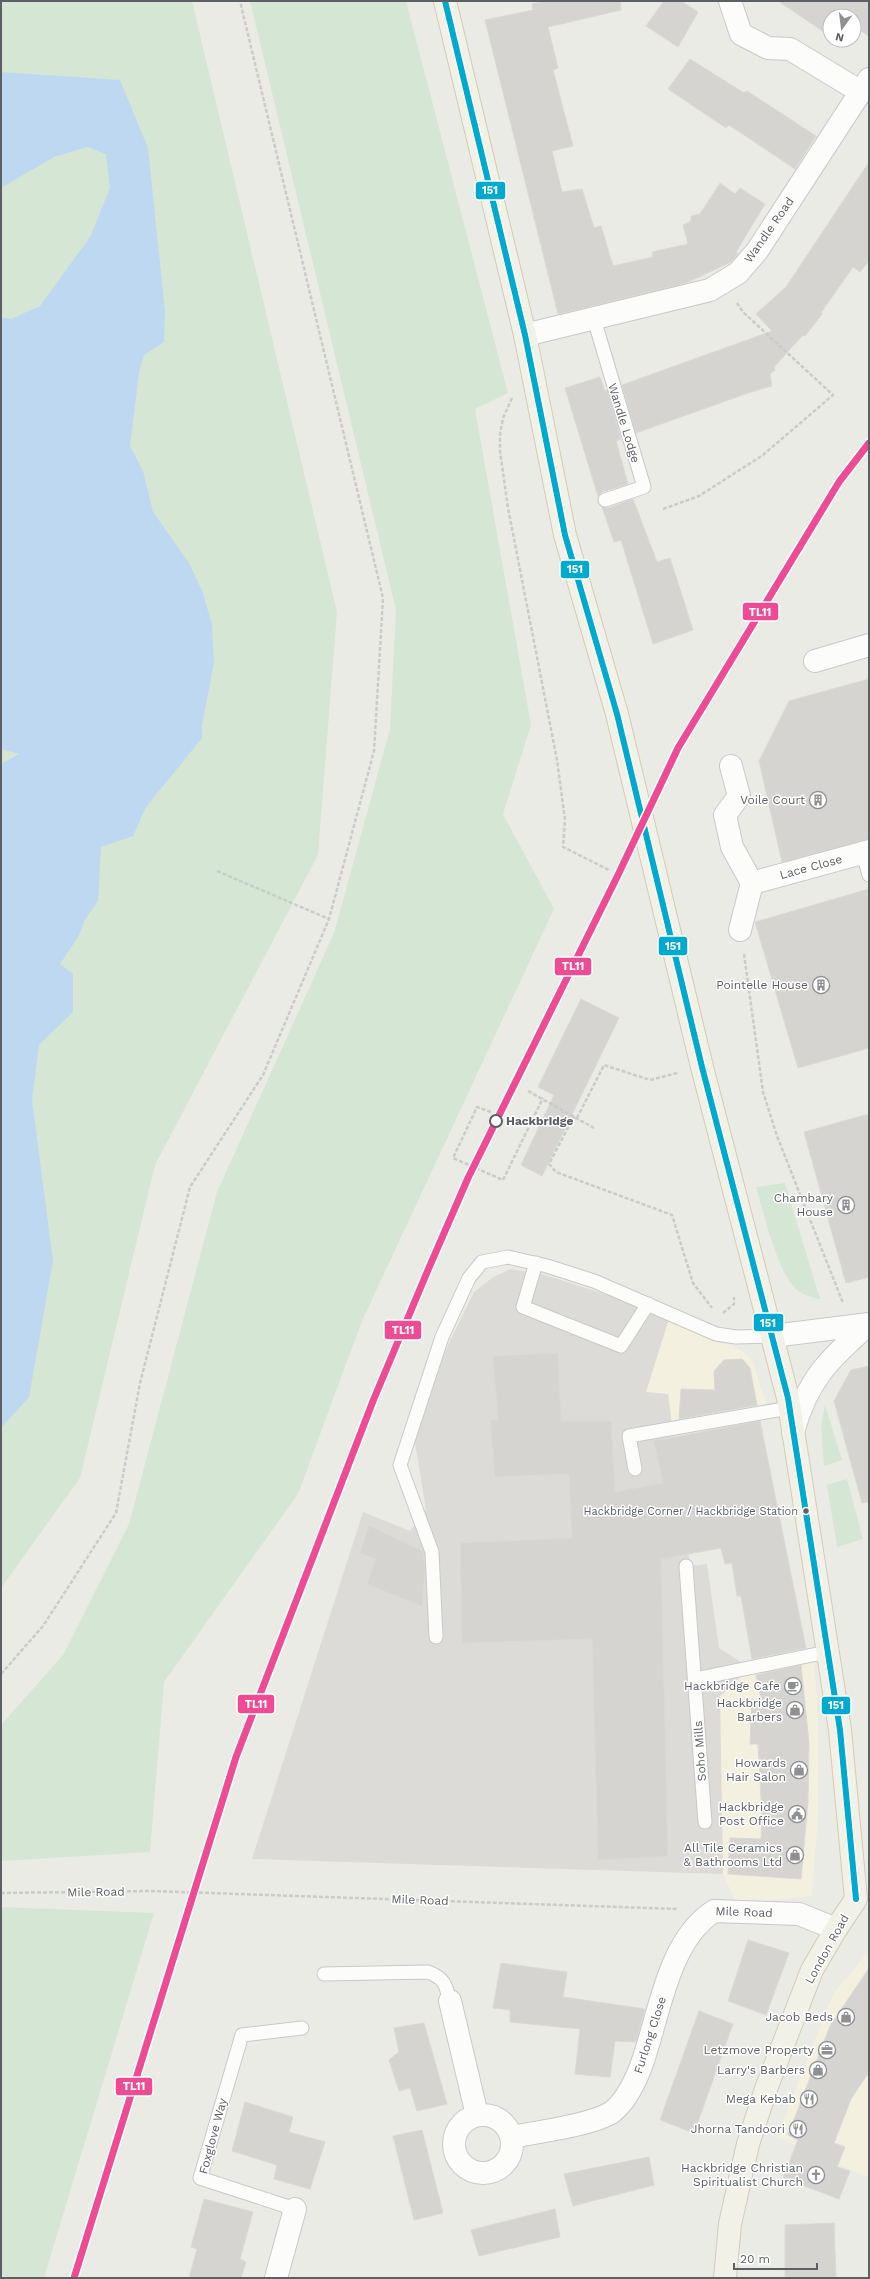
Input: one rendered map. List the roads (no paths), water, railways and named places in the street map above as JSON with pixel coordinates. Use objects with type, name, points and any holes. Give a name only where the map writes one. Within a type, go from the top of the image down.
[{"type":"main road","name":"London Road","points":[[445,1],[525,335],[565,535],[617,714],[673,947],[746,1238],[773,1336],[789,1408],[840,1730],[856,1900],[836,1929],[812,1970],[800,1999],[748,2144],[730,2224],[725,2278]]},
{"type":"street","points":[[730,1],[741,34],[768,48],[790,49],[865,86]]},
{"type":"street","name":"Wandle Road","points":[[525,335],[710,290],[738,273],[757,251],[865,86]]},
{"type":"street","points":[[815,661],[869,645]]},
{"type":"street","points":[[731,766],[738,796],[725,815],[732,847],[752,883],[740,930]]},
{"type":"street","name":"Lace Close","points":[[752,883],[866,852]]},
{"type":"street","points":[[773,1336],[863,1324]]},
{"type":"street","points":[[793,1432],[802,1403],[821,1370],[863,1324]]},
{"type":"street","name":"Mile Road","points":[[714,1911],[799,1914],[836,1929]]},
{"type":"street","name":"Furlong Close","points":[[512,2137],[583,2123],[611,2112],[625,2099],[636,2078],[648,2047],[667,1983],[681,1949],[702,1918],[714,1911]]},
{"type":"street","points":[[450,2001],[476,2115]]},
{"type":"street","points":[[486,2114],[502,2121],[512,2137],[513,2146],[510,2156],[501,2167],[487,2173],[477,2173],[460,2163],[455,2154],[453,2144],[455,2134],[460,2126],[476,2115],[486,2114]]},
{"type":"street","name":"Foxglove Way","points":[[276,2278],[295,2209]]},
{"type":"lane","name":"Wandle Lodge","points":[[594,319],[644,488],[605,500]]},
{"type":"lane","points":[[866,852],[869,875]]},
{"type":"lane","points":[[436,1637],[432,1552],[400,1465],[442,1337],[469,1278],[482,1262],[508,1258],[536,1263],[594,1281],[716,1334],[736,1337],[773,1336]]},
{"type":"lane","points":[[536,1263],[523,1307],[622,1346],[648,1304]]},
{"type":"lane","points":[[635,1468],[630,1436],[789,1408]]},
{"type":"lane","name":"Soho Mills","points":[[686,1566],[706,1822]]},
{"type":"lane","points":[[696,1679],[827,1652]]},
{"type":"lane","points":[[324,1974],[428,1972],[439,1976],[446,1983],[450,2001]]},
{"type":"lane","name":"Foxglove Way","points":[[295,2209],[200,2178],[242,2035],[302,2028]]},
{"type":"water","points":[[1,72],[120,80],[148,148],[165,311],[164,342],[144,355],[139,373],[130,446],[143,471],[153,512],[189,563],[203,593],[212,625],[214,663],[202,725],[202,738],[146,807],[133,836],[101,847],[98,901],[86,918],[78,937],[60,964],[73,974],[73,1012],[39,1045],[32,1100],[53,1261],[29,1397],[1,1428],[1,764],[19,754],[1,749],[1,317],[11,319],[40,306],[90,237],[110,188],[106,154],[87,147],[54,157],[1,188]]},
{"type":"place","name":"Voile Court","points":[[818,800]]},
{"type":"place","name":"Pointelle House","points":[[821,985]]},
{"type":"place","name":"Hackbridge","points":[[496,1121]]},
{"type":"place","name":"Chambary House","points":[[846,1205]]},
{"type":"place","name":"Hackbridge Corner / Hackbridge Station","points":[[806,1511]]},
{"type":"place","name":"Hackbridge Cafe","points":[[793,1686]]},
{"type":"place","name":"Hackbridge Barbers","points":[[795,1710]]},
{"type":"place","name":"Howards Hair Salon","points":[[799,1770]]},
{"type":"place","name":"Hackbridge Post Office","points":[[797,1814]]},
{"type":"place","name":"All Tile Ceramics & Bathrooms Ltd","points":[[795,1855]]},
{"type":"place","name":"Jacob Beds","points":[[846,2017]]},
{"type":"place","name":"Letzmove Property","points":[[827,2050]]},
{"type":"place","name":"Larry's Barbers","points":[[818,2070]]},
{"type":"place","name":"Mega Kebab","points":[[809,2099]]},
{"type":"place","name":"Jhorna Tandoori","points":[[798,2129]]},
{"type":"place","name":"Hackbridge Christian Spiritualist Church","points":[[816,2175]]}]
